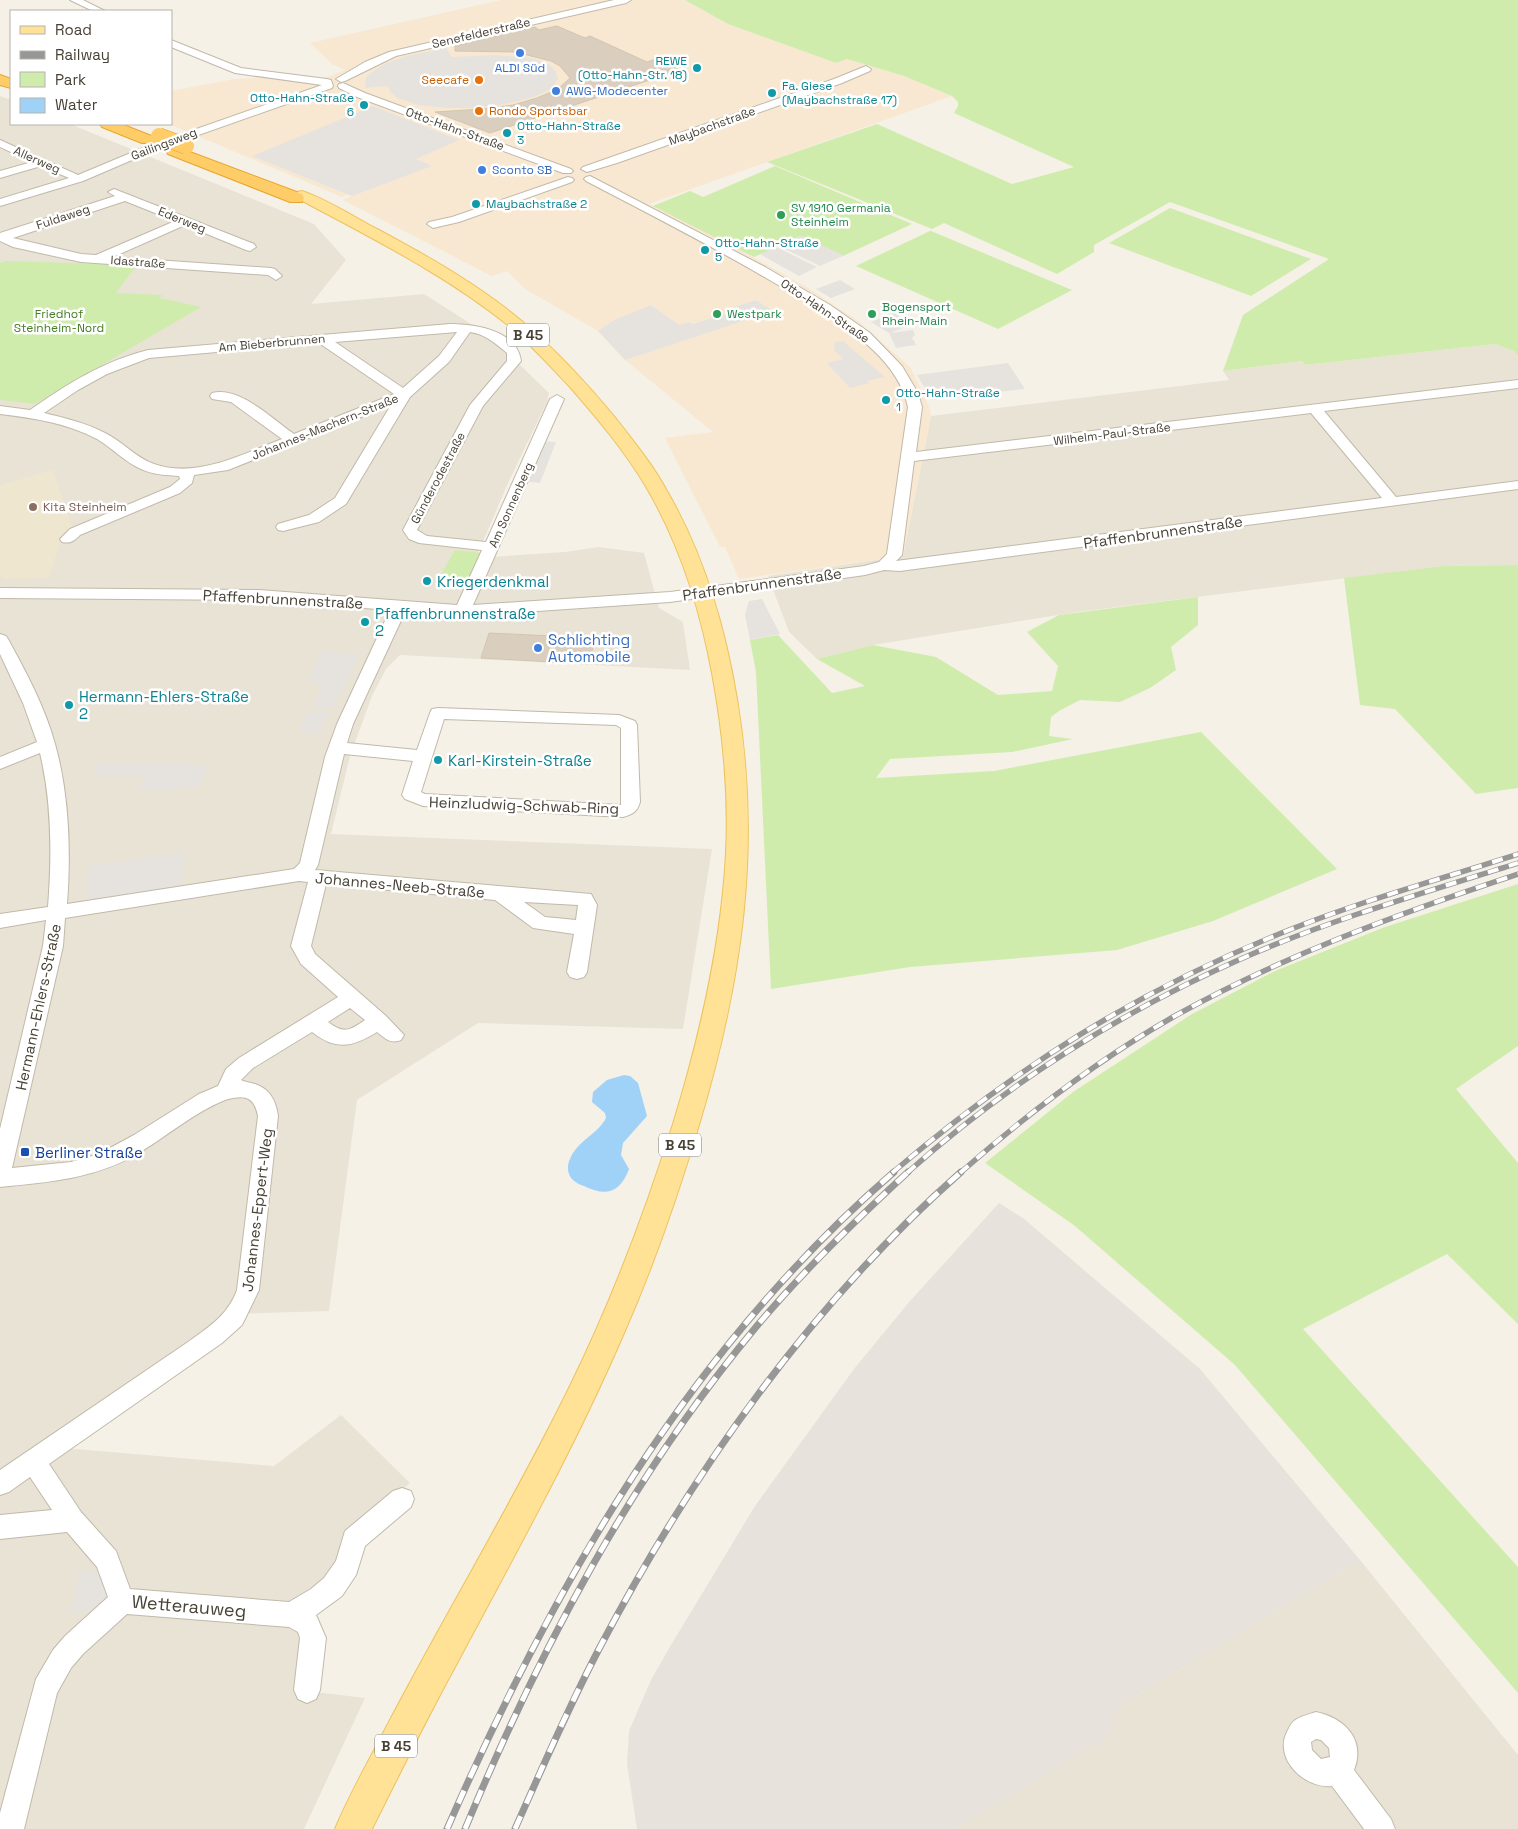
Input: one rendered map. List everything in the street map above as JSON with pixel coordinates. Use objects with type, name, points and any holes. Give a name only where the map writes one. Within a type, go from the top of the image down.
[{"type":"highway","name":"B 45","points":[[111,125],[154,138],[299,197]]},
{"type":"highway","name":"B 45","points":[[132,125],[154,138]]},
{"type":"main road","name":"B 45","points":[[299,197],[410,253],[478,296],[516,324],[552,358],[596,406],[650,476],[664,500],[703,593],[717,650],[732,738],[738,813],[735,882],[725,971],[704,1067],[661,1205],[594,1366],[515,1524],[439,1663],[353,1829]]},
{"type":"street","points":[[75,0],[98,10]]},
{"type":"street","name":"Senefelderstraße","points":[[342,83],[368,64],[393,54],[626,0]]},
{"type":"street","points":[[172,43],[239,72],[328,84],[342,83]]},
{"type":"street","name":"Maybachstraße","points":[[590,173],[613,161],[838,81],[866,69]]},
{"type":"street","name":"Otto-Hahn-Straße","points":[[342,83],[361,95],[567,175],[590,173],[744,259],[828,310],[873,342],[889,358],[901,374],[914,399],[915,415],[894,555],[884,565]]},
{"type":"street","name":"Gailingsweg","points":[[0,203],[80,179],[164,143],[328,84]]},
{"type":"street","name":"Allerweg","points":[[0,143],[73,176]]},
{"type":"street","points":[[0,176],[42,162]]},
{"type":"street","points":[[433,224],[456,220],[567,175]]},
{"type":"street","name":"Ederweg","points":[[119,194],[250,247]]},
{"type":"street","name":"Fuldaweg","points":[[0,238],[119,194]]},
{"type":"street","points":[[97,259],[185,221]]},
{"type":"street","name":"Idastraße","points":[[0,238],[39,249],[97,259],[271,272],[276,276]]},
{"type":"street","name":"Johannes-Machern-Straße","points":[[0,410],[33,414],[64,421],[94,433],[137,461],[152,468],[186,472],[223,467],[404,395],[444,359],[466,328]]},
{"type":"street","name":"Am Bieberbrunnen","points":[[33,414],[90,377],[143,355],[476,328],[492,333],[513,352],[514,356]]},
{"type":"street","points":[[283,527],[316,519],[341,501],[404,395],[322,339]]},
{"type":"street","name":"Günderodestraße","points":[[492,547],[424,540],[414,536],[410,530],[477,405],[510,366],[514,356]]},
{"type":"street","name":"Wilhelm-Paul-Straße","points":[[909,457],[1315,410],[1518,384]]},
{"type":"street","points":[[218,396],[235,398],[293,440]]},
{"type":"street","name":"Am Sonnenberg","points":[[463,610],[557,399]]},
{"type":"street","points":[[1315,410],[1392,501]]},
{"type":"street","points":[[67,539],[75,532],[175,490],[187,480],[186,472]]},
{"type":"street","name":"Pfaffenbrunnenstraße","points":[[0,593],[234,594],[463,610],[611,602],[703,593],[865,570],[884,565],[900,566],[1518,485]]},
{"type":"street","points":[[394,1035],[308,959],[301,946],[310,865],[337,748],[348,716],[399,607]]},
{"type":"street","name":"Hermann-Ehlers-Straße","points":[[0,639],[37,714],[46,744],[54,790],[58,831],[57,913],[53,946],[8,1113],[0,1176]]},
{"type":"street","name":"Heinzludwig-Schwab-Ring","points":[[438,713],[619,720],[629,725],[631,802],[629,808],[623,811],[423,800],[411,795],[423,756],[438,713]]},
{"type":"street","points":[[0,763],[46,744]]},
{"type":"street","points":[[337,748],[423,756]]},
{"type":"street","points":[[0,920],[309,876]]},
{"type":"street","name":"Johannes-Neeb-Straße","points":[[309,876],[500,894],[584,899],[588,905],[577,972]]},
{"type":"street","name":"Johannes-Neeb-Straße","points":[[500,894],[540,923],[584,928]]},
{"type":"street","points":[[228,1090],[228,1083],[242,1066],[351,998]]},
{"type":"street","points":[[313,1022],[330,1036],[343,1039],[359,1034],[379,1021]]},
{"type":"street","name":"Johannes-Eppert-Weg","points":[[0,1176],[80,1169],[105,1161],[207,1099],[228,1090],[251,1091],[259,1094],[264,1100],[268,1116],[248,1290],[241,1311],[213,1337],[0,1484]]},
{"type":"street","name":"Wetterauweg","points":[[34,1461],[72,1520],[107,1560],[122,1601],[292,1615]]},
{"type":"street","points":[[292,1615],[334,1587],[347,1566],[354,1539],[402,1498]]},
{"type":"street","points":[[0,1527],[72,1520]]},
{"type":"street","points":[[10,1829],[45,1688],[62,1659],[74,1645],[122,1601]]},
{"type":"street","points":[[292,1615],[307,1623],[313,1638],[307,1690]]},
{"type":"street","points":[[1337,1770],[1381,1829]]},
{"type":"shaded area","points":[[501,0],[685,0],[728,24],[836,63],[847,59],[904,76],[952,96],[649,204],[721,239],[808,288],[858,321],[911,368],[930,409],[931,416],[903,556],[739,579],[725,547],[720,547],[665,438],[713,432],[625,360],[598,331],[525,289],[507,271],[492,276],[343,200],[351,196],[348,194],[342,197],[171,125],[172,91],[234,79],[259,78],[312,83],[345,70],[332,64],[310,43]]},
{"type":"shaded area","points":[[446,48],[452,57],[496,55],[532,58],[550,65],[556,72],[558,79],[551,89],[534,97],[501,105],[471,108],[418,105],[397,98],[388,86],[365,88],[366,77],[384,64],[406,56]]},
{"type":"shaded area","points":[[0,96],[10,100],[10,125],[72,125],[314,224],[346,260],[311,304],[424,294],[490,336],[549,393],[547,402],[508,483],[476,558],[565,552],[599,547],[644,553],[659,608],[683,622],[690,670],[400,655],[386,669],[372,696],[350,756],[331,834],[712,849],[683,1029],[478,1023],[357,1100],[329,1311],[231,1314],[41,1446],[274,1466],[341,1415],[410,1483],[340,1542],[342,1551],[305,1642],[298,1690],[365,1698],[304,1829],[0,1829]]},
{"type":"shaded area","points":[[373,106],[459,140],[416,159],[432,166],[352,196],[252,156]]},
{"type":"shaded area","points":[[801,236],[843,256],[820,266],[779,246]]},
{"type":"shaded area","points":[[776,247],[817,267],[799,276],[760,254]]},
{"type":"shaded area","points":[[840,280],[855,289],[831,298],[816,289]]},
{"type":"shaded area","points":[[756,300],[773,311],[625,360],[598,331],[614,320],[651,305],[679,325],[689,322],[693,324],[731,312],[728,309]]},
{"type":"shaded area","points":[[894,313],[912,324],[890,333],[913,330],[915,335],[912,338],[916,345],[896,348],[889,333],[871,322]]},
{"type":"shaded area","points":[[843,341],[885,377],[867,381],[869,383],[850,388],[827,363],[843,359],[834,350],[835,342]]},
{"type":"shaded area","points":[[1495,344],[1514,351],[1518,356],[1518,565],[1443,566],[1077,612],[873,645],[817,659],[789,632],[768,576],[903,556],[931,416],[1229,380],[1223,371],[1302,361],[1305,365]]},
{"type":"shaded area","points":[[1008,363],[1025,389],[932,400],[917,375]]},
{"type":"shaded area","points":[[539,441],[556,442],[540,483],[521,481]]},
{"type":"shaded area","name":"Kita Steinheim","points":[[53,470],[73,530],[63,533],[49,578],[4,579],[0,576],[0,485]]},
{"type":"shaded area","points":[[762,599],[780,634],[750,640],[745,615],[749,601]]},
{"type":"shaded area","points":[[321,651],[359,654],[333,708],[313,707],[323,683],[307,682]]},
{"type":"shaded area","points":[[308,711],[329,712],[320,733],[298,732]]},
{"type":"shaded area","points":[[96,763],[209,765],[198,788],[139,790],[143,776],[94,776]]},
{"type":"shaded area","points":[[184,852],[181,885],[87,900],[89,866]]},
{"type":"shaded area","points":[[999,1203],[1023,1218],[1200,1369],[1360,1560],[1116,1708],[1110,1735],[955,1829],[637,1829],[627,1764],[629,1731],[651,1680],[671,1645],[755,1506],[854,1369],[910,1301]]},
{"type":"shaded area","points":[[1360,1560],[1518,1755],[1518,1829],[955,1829],[1109,1735],[1116,1708]]},
{"type":"shaded area","points":[[111,1569],[106,1615],[89,1611],[71,1613],[79,1572]]},
{"type":"green space","points":[[685,0],[1518,0],[1518,356],[1514,351],[1495,344],[1305,365],[1302,361],[1223,371],[1243,315],[1329,259],[1170,202],[1094,245],[1094,252],[1057,274],[944,223],[932,229],[767,162],[877,124],[1012,184],[1074,167],[954,113],[958,102],[952,96],[904,76],[847,59],[836,63],[728,24]]},
{"type":"green space","name":"SV 1910 Germania Steinheim","points":[[775,166],[912,224],[843,256],[801,236],[754,257],[653,206],[690,191],[703,197]]},
{"type":"green space","points":[[1170,208],[1311,259],[1251,296],[1109,243]]},
{"type":"green space","points":[[930,231],[1072,290],[998,329],[856,266]]},
{"type":"green space","name":"Friedhof Steinheim-Nord","points":[[5,261],[137,265],[116,293],[162,295],[160,298],[201,307],[35,404],[0,400],[0,263]]},
{"type":"green space","points":[[455,550],[483,553],[468,581],[439,578]]},
{"type":"green space","points":[[1518,565],[1518,788],[1476,794],[1395,709],[1360,705],[1344,578],[1443,566]]},
{"type":"green space","points":[[1198,597],[1198,625],[1171,647],[1176,670],[1150,688],[1120,702],[1080,700],[1051,717],[1049,736],[1073,739],[1012,752],[890,759],[876,778],[994,771],[1201,732],[1337,869],[1213,921],[1117,950],[910,967],[771,989],[756,672],[750,640],[778,635],[832,693],[865,686],[817,659],[873,645],[936,657],[998,695],[1052,691],[1058,666],[1027,632],[1059,615]]},
{"type":"green space","points":[[1518,884],[1518,1046],[1456,1089],[1518,1163],[1518,1324],[1447,1254],[1303,1329],[1518,1567],[1518,1693],[1235,1365],[1075,1226],[985,1163],[1073,1092],[1192,1014],[1275,971],[1385,927]]},
{"type":"water","points":[[624,1075],[630,1076],[638,1083],[647,1116],[623,1143],[621,1155],[629,1169],[625,1177],[617,1188],[606,1192],[599,1191],[573,1180],[568,1172],[568,1164],[577,1147],[598,1129],[606,1118],[605,1113],[592,1102],[593,1092],[607,1080]]},
{"type":"building","points":[[557,26],[585,38],[590,36],[647,62],[656,59],[680,70],[490,133],[435,112],[513,105],[558,89],[570,78],[560,66],[551,61],[515,52],[455,51],[455,46],[535,27],[539,30]]},
{"type":"building","name":"Schlichting Automobile","points":[[489,633],[595,638],[589,664],[481,658]]},
{"type":"railway","points":[[892,1173],[985,1099],[1032,1066],[1129,1006],[1181,979],[1234,953],[1317,919],[1518,854]]},
{"type":"railway","points":[[907,1173],[1024,1080],[1109,1026],[1198,979],[1243,958],[1311,931],[1379,907],[1518,863]]},
{"type":"railway","points":[[960,1173],[1010,1130],[1089,1070],[1144,1034],[1214,995],[1256,974],[1342,937],[1518,874]]},
{"type":"railway","points":[[447,1829],[533,1648],[581,1560],[634,1475],[691,1393],[753,1315],[820,1241],[894,1172]]},
{"type":"railway","points":[[465,1829],[494,1762],[557,1631],[629,1504],[668,1443],[711,1384],[774,1306],[830,1247],[908,1172]]},
{"type":"railway","points":[[515,1829],[567,1714],[600,1647],[674,1517],[715,1454],[759,1393],[855,1277],[906,1223],[961,1172]]},
{"type":"place","name":"ALDI Süd","points":[[520,53]]},
{"type":"place","name":"REWE (Otto-Hahn-Str. 18)","points":[[697,68]]},
{"type":"place","name":"Seecafe","points":[[479,80]]},
{"type":"place","name":"AWG-Modecenter","points":[[556,91]]},
{"type":"place","name":"Fa. Giese (Maybachstraße 17)","points":[[772,93]]},
{"type":"place","name":"Otto-Hahn-Straße 6","points":[[364,105]]},
{"type":"place","name":"Rondo Sportsbar","points":[[479,111]]},
{"type":"place","name":"Otto-Hahn-Straße 3","points":[[507,133]]},
{"type":"place","name":"Sconto SB","points":[[482,170]]},
{"type":"place","name":"Maybachstraße 2","points":[[476,204]]},
{"type":"place","name":"SV 1910 Germania Steinheim","points":[[781,215]]},
{"type":"place","name":"Otto-Hahn-Straße 5","points":[[705,250]]},
{"type":"place","name":"Westpark","points":[[717,314]]},
{"type":"place","name":"Bogensport Rhein-Main","points":[[872,314]]},
{"type":"place","name":"Otto-Hahn-Straße 1","points":[[886,400]]},
{"type":"place","name":"Kita Steinheim","points":[[33,507]]},
{"type":"place","name":"Kriegerdenkmal","points":[[427,581]]},
{"type":"place","name":"Pfaffenbrunnenstraße 2","points":[[365,622]]},
{"type":"place","name":"Schlichting Automobile","points":[[538,648]]},
{"type":"place","name":"Hermann-Ehlers-Straße 2","points":[[69,705]]},
{"type":"place","name":"Karl-Kirstein-Straße","points":[[438,760]]},
{"type":"place","name":"Berliner Straße","points":[[25,1152]]}]
